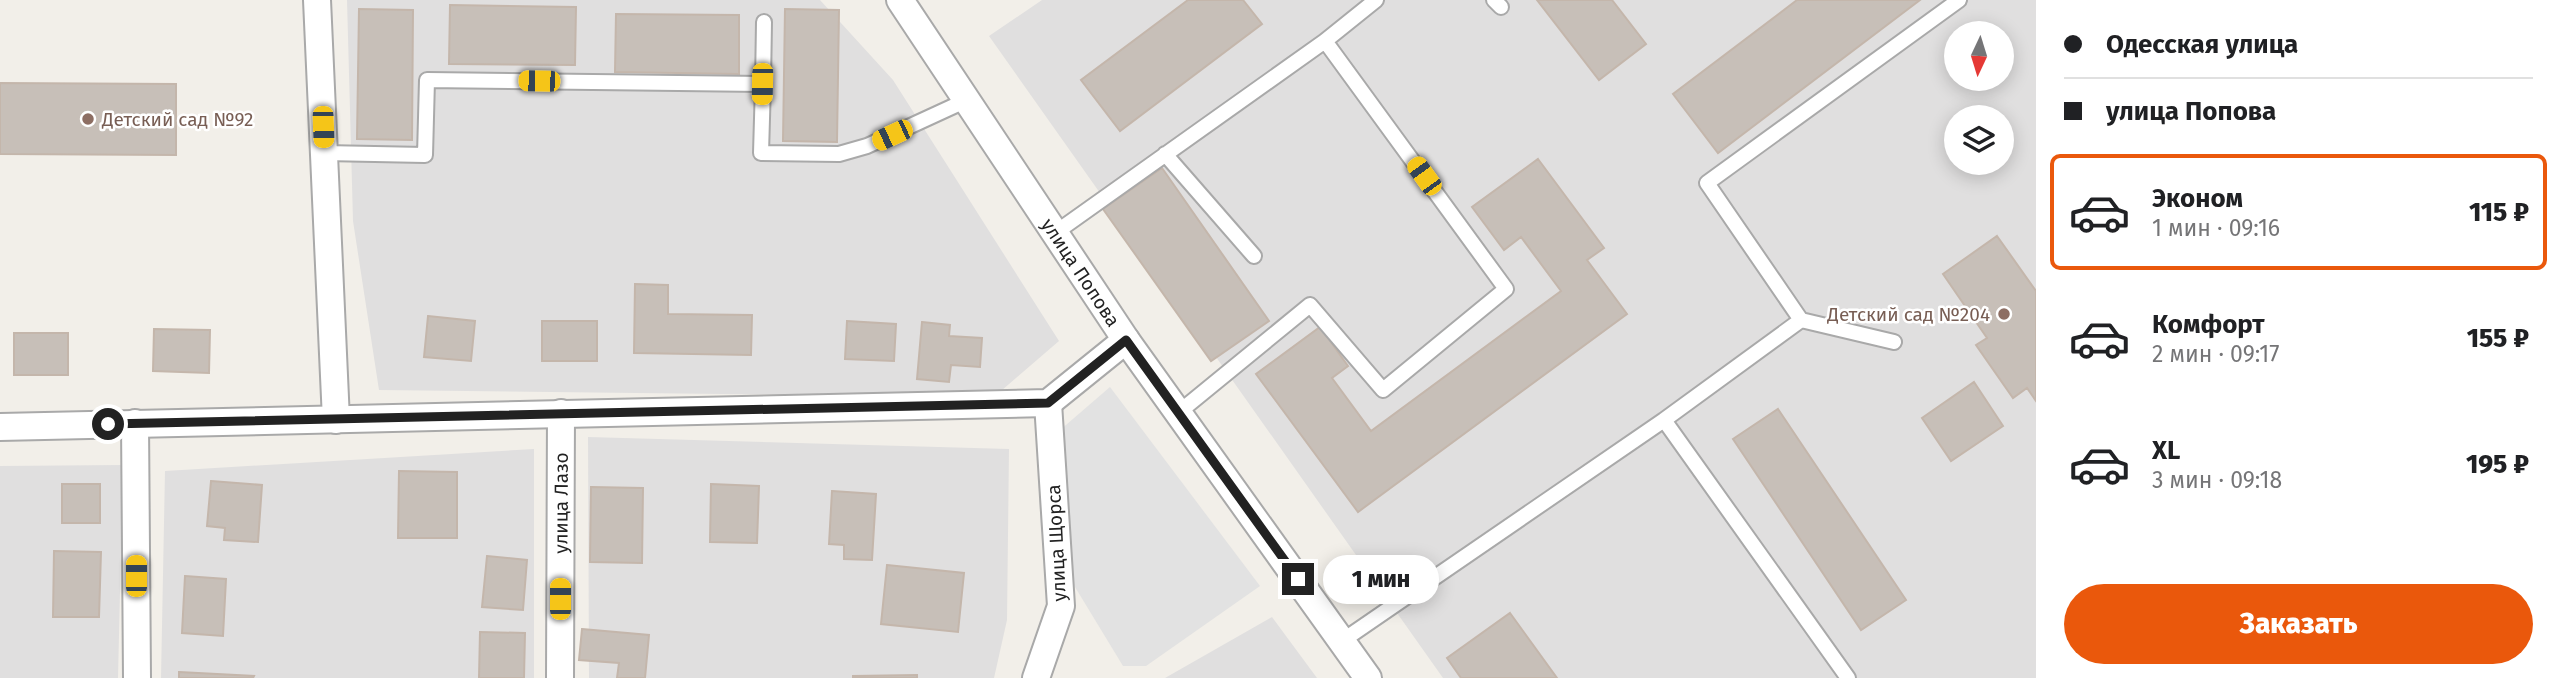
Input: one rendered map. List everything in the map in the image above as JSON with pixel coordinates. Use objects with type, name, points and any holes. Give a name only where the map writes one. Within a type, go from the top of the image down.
[{"type":"street","points":[[317,0],[336,420]]},
{"type":"street","name":"улица Попова","points":[[900,0],[1126,340],[1368,678]]},
{"type":"street","points":[[0,427],[1048,403],[1126,340]]},
{"type":"street","name":"улица Щорса","points":[[1036,678],[1061,606],[1048,403]]},
{"type":"street","name":"улица Лазо","points":[[560,678],[561,414]]},
{"type":"street","points":[[135,423],[137,678]]},
{"type":"lane","points":[[1055,233],[1325,41],[1376,0]]},
{"type":"lane","points":[[1894,342],[1801,320],[1707,183],[1959,0]]},
{"type":"lane","points":[[764,22],[761,153],[839,154],[867,146],[967,100]]},
{"type":"lane","points":[[1178,413],[1310,305],[1383,390],[1506,289],[1325,41]]},
{"type":"lane","points":[[324,153],[425,155],[428,80],[762,84]]},
{"type":"lane","points":[[1166,154],[1254,256]]},
{"type":"lane","points":[[1342,641],[1664,421],[1801,320]]},
{"type":"lane","points":[[1664,421],[1848,678]]},
{"type":"shaded area","points":[[347,0],[820,0],[893,80],[1059,341],[994,397],[379,390],[353,221]]},
{"type":"shaded area","points":[[1042,0],[2036,0],[2036,678],[1443,678],[989,36]]},
{"type":"shaded area","points":[[1110,387],[1260,586],[1146,666],[1123,666],[1041,531],[1037,450]]},
{"type":"shaded area","points":[[588,437],[1009,449],[1007,620],[994,678],[589,678]]},
{"type":"shaded area","points":[[534,449],[534,678],[161,678],[165,471]]},
{"type":"shaded area","points":[[123,465],[118,678],[0,678],[0,466]]},
{"type":"shaded area","points":[[1272,617],[1317,678],[1165,678]]},
{"type":"building","points":[[1188,0],[1243,0],[1262,24],[1120,131],[1081,80]]},
{"type":"building","points":[[1537,0],[1612,0],[1646,44],[1599,80]]},
{"type":"building","points":[[1797,0],[1920,0],[1718,153],[1673,94]]},
{"type":"building","points":[[450,5],[576,7],[575,65],[449,64]]},
{"type":"building","points":[[359,9],[413,10],[412,140],[357,139]]},
{"type":"building","points":[[785,9],[839,10],[837,142],[783,141]]},
{"type":"building","points":[[616,14],[739,15],[739,74],[615,72]]},
{"type":"building","name":"Детский сад №92","points":[[0,83],[176,84],[176,155],[0,154]]},
{"type":"building","points":[[1538,159],[1604,248],[1587,260],[1627,314],[1358,512],[1256,374],[1320,327],[1348,366],[1332,378],[1371,431],[1561,291],[1521,237],[1504,250],[1472,207]]},
{"type":"building","points":[[1162,168],[1269,321],[1211,361],[1103,209]]},
{"type":"building","name":"Детский сад №204","points":[[1997,236],[2036,291],[2036,401],[2027,388],[2013,398],[1976,345],[1987,338],[1943,274]]},
{"type":"building","points":[[635,284],[668,285],[668,314],[752,315],[751,355],[634,353]]},
{"type":"building","points":[[428,316],[475,321],[471,361],[424,357]]},
{"type":"building","points":[[542,321],[597,321],[597,361],[542,361]]},
{"type":"building","points":[[847,321],[896,324],[894,361],[845,359]]},
{"type":"building","points":[[922,322],[950,325],[949,336],[982,338],[980,367],[951,365],[949,382],[917,379]]},
{"type":"building","points":[[154,329],[210,330],[209,373],[153,371]]},
{"type":"building","points":[[14,333],[68,333],[68,375],[14,375]]},
{"type":"building","points":[[1974,382],[2003,426],[1951,461],[1922,418]]},
{"type":"building","points":[[1778,409],[1906,600],[1861,630],[1733,439]]},
{"type":"building","points":[[399,471],[457,472],[457,538],[398,538]]},
{"type":"building","points":[[211,481],[262,485],[258,542],[224,540],[225,528],[207,526]]},
{"type":"building","points":[[62,484],[100,484],[100,523],[62,523]]},
{"type":"building","points":[[711,484],[759,486],[757,543],[710,542]]},
{"type":"building","points":[[591,487],[643,488],[642,563],[590,562]]},
{"type":"building","points":[[832,491],[876,494],[872,560],[844,559],[844,545],[829,544]]},
{"type":"building","points":[[54,551],[101,552],[99,617],[53,617]]},
{"type":"building","points":[[487,556],[527,560],[523,610],[482,607]]},
{"type":"building","points":[[887,565],[964,573],[958,632],[881,624]]},
{"type":"building","points":[[185,576],[226,579],[223,636],[182,633]]},
{"type":"building","points":[[1510,613],[1557,678],[1461,678],[1447,658]]},
{"type":"building","points":[[582,629],[649,635],[645,678],[617,678],[619,663],[579,660]]},
{"type":"building","points":[[480,632],[525,633],[524,678],[479,678]]},
{"type":"building","points":[[179,672],[254,676],[179,678]]},
{"type":"building","points":[[917,675],[917,678],[853,678],[853,676]]},
{"type":"place","name":"Детский сад №92","points":[[88,119]]},
{"type":"place","name":"Детский сад №204","points":[[2004,314]]},
{"type":"route","points":[[108,424],[1048,403],[1126,340],[1298,579]]}]
